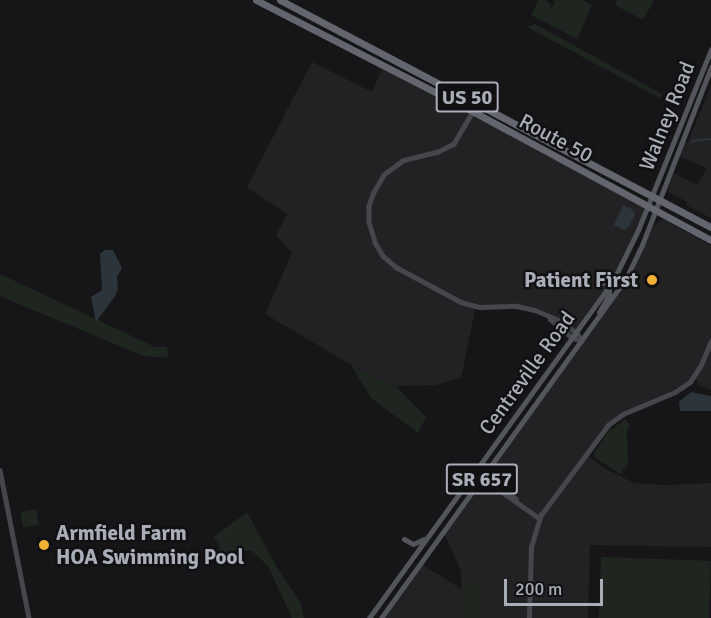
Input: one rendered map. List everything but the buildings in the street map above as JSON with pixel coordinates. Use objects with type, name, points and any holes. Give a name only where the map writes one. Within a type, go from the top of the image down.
[{"type":"highway","name":"Route 50","points":[[256,0],[474,112],[711,240]]},
{"type":"highway","name":"Route 50","points":[[280,0],[711,227]]},
{"type":"main road","name":"Walney Road","points":[[656,197],[711,49]]},
{"type":"main road","name":"Walney Road","points":[[656,197],[711,67]]},
{"type":"main road","name":"Centreville Road","points":[[369,618],[609,288],[648,206],[656,197]]},
{"type":"main road","name":"Centreville Road","points":[[381,618],[582,341],[630,271],[655,210],[656,197]]},
{"type":"main road","points":[[602,283],[614,279]]},
{"type":"main road","points":[[597,320],[599,311],[609,295],[609,288]]},
{"type":"main road","points":[[409,562],[411,550],[404,538],[416,544],[428,536]]},
{"type":"street","points":[[478,103],[454,144],[438,152],[403,161],[384,175],[369,206],[372,238],[380,252],[396,267],[465,304],[484,308],[517,306],[545,314],[582,341]]},
{"type":"street","points":[[529,618],[531,547],[539,518],[608,425],[623,414],[675,392],[690,382],[701,366],[711,340]]},
{"type":"street","points":[[0,470],[29,618]]},
{"type":"street","points":[[476,470],[539,518]]},
{"type":"street","points":[[373,612],[381,618]]},
{"type":"shaded area","points":[[539,0],[545,0],[551,4],[551,9],[555,2],[552,0],[582,0],[592,5],[577,39],[531,15]]},
{"type":"shaded area","points":[[617,0],[654,0],[643,20],[615,5]]},
{"type":"shaded area","points":[[535,24],[662,94],[661,99],[527,27]]},
{"type":"shaded area","points":[[312,62],[372,92],[383,67],[648,206],[609,288],[577,333],[542,312],[520,306],[476,306],[461,378],[435,385],[396,386],[377,380],[265,314],[292,253],[276,236],[287,214],[247,187]]},
{"type":"shaded area","points":[[711,86],[711,218],[686,205],[687,202],[669,192],[668,188],[674,173],[697,185],[707,168],[678,156],[684,142],[688,142]]},
{"type":"shaded area","points":[[623,206],[632,209],[635,215],[629,227],[624,230],[614,225]]},
{"type":"shaded area","points":[[663,219],[711,246],[711,390],[700,386],[695,377],[662,398],[623,414],[586,454],[604,468],[634,483],[665,485],[711,483],[711,547],[590,545],[588,618],[381,618],[420,563],[461,589],[461,571],[443,531],[631,275],[654,226]]},
{"type":"shaded area","points":[[105,250],[113,250],[122,268],[117,277],[118,289],[115,296],[96,322],[91,297],[102,290],[100,254]]},
{"type":"shaded area","points":[[0,274],[155,347],[167,347],[168,358],[143,356],[0,296]]},
{"type":"shaded area","points":[[351,365],[377,380],[396,386],[426,417],[418,433],[371,398]]},
{"type":"shaded area","points":[[691,392],[711,396],[711,411],[680,411],[679,402]]},
{"type":"shaded area","points":[[625,419],[630,426],[627,431],[628,464],[620,474],[596,458],[594,453],[608,432]]},
{"type":"shaded area","points":[[36,509],[39,525],[23,528],[20,512]]},
{"type":"shaded area","points":[[247,512],[279,571],[301,603],[304,618],[292,618],[268,566],[252,551],[237,550],[212,559],[209,553],[220,548],[214,537]]},
{"type":"shaded area","points":[[601,557],[711,561],[709,618],[599,618]]},
{"type":"shaded area","points":[[463,584],[482,584],[482,618],[463,618]]},
{"type":"waterway","points":[[692,141],[711,139]]},
{"type":"place","name":"Patient First","points":[[652,280]]},
{"type":"place","name":"Armfield Farm HOA Swimming Pool","points":[[44,545]]}]
